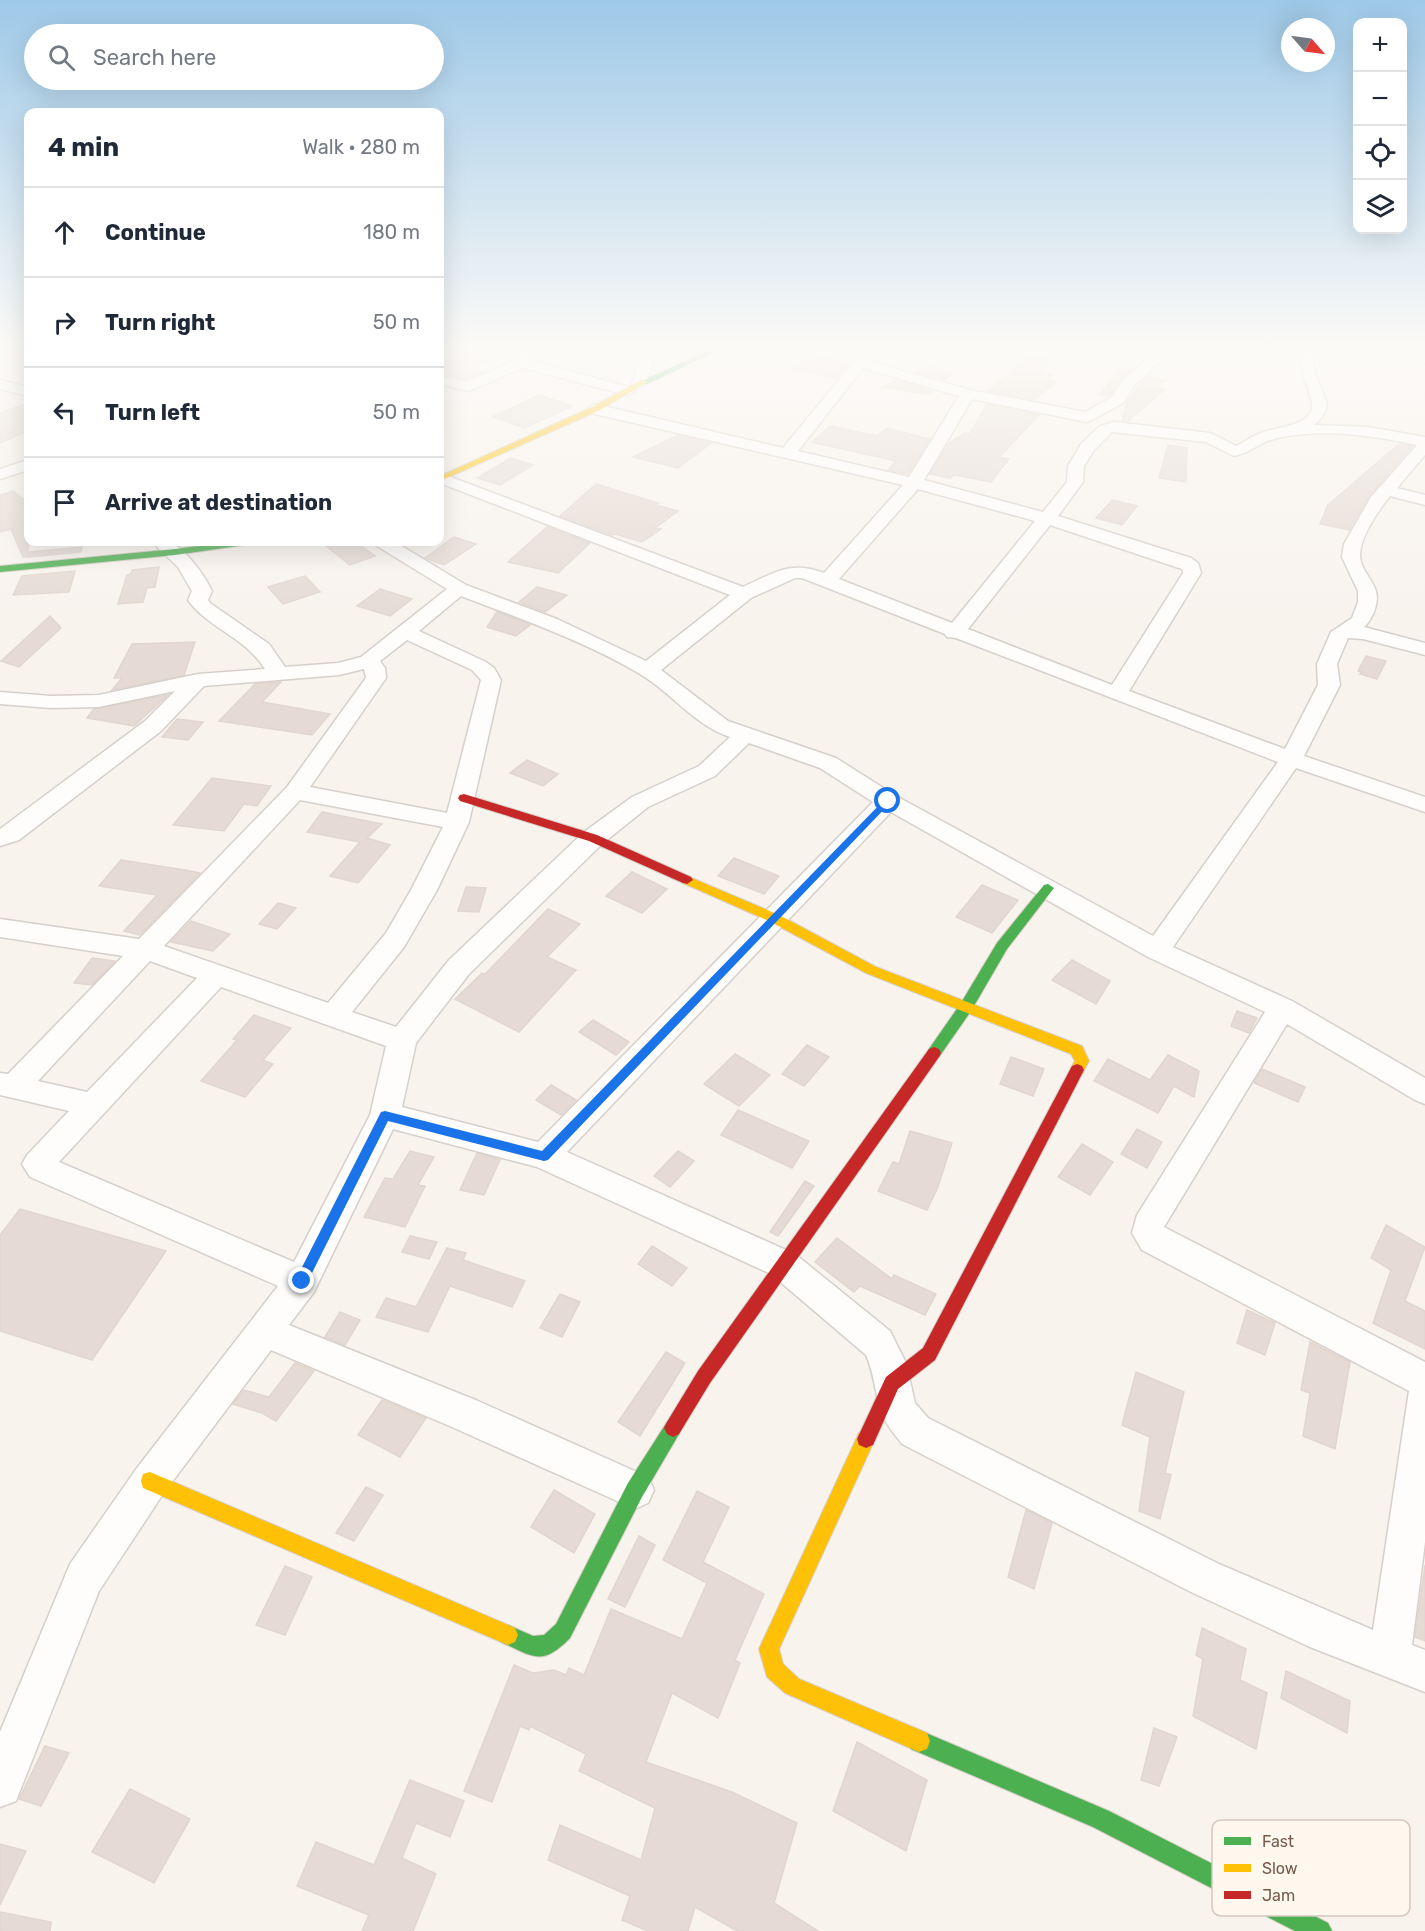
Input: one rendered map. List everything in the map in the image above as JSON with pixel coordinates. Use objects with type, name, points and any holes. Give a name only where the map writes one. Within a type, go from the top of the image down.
[{"type":"street","points":[[444,473],[522,440]]},
{"type":"street","points":[[728,440],[914,483],[1045,518],[1184,562],[1191,567],[1192,573],[1117,694]]},
{"type":"street","points":[[787,454],[798,440]]},
{"type":"street","points":[[826,582],[914,483],[940,440]]},
{"type":"street","points":[[954,633],[1075,482],[1076,466],[1087,447],[1094,440]]},
{"type":"street","points":[[1214,440],[1234,451],[1258,440]]},
{"type":"street","points":[[1157,950],[1291,759],[1310,718],[1329,685],[1327,664],[1341,632],[1360,621],[1365,613],[1368,591],[1351,557],[1353,544],[1377,501],[1389,490],[1425,443]]},
{"type":"street","points":[[2,472],[24,466]]},
{"type":"street","points":[[444,473],[744,594]]},
{"type":"street","points":[[1389,490],[1425,500]]},
{"type":"street","points":[[0,569],[183,546]]},
{"type":"street","points":[[389,546],[459,589],[550,623],[648,670],[701,713],[744,736],[808,755],[828,764],[888,801],[1157,950],[1282,1008],[1425,1092]]},
{"type":"street","points":[[168,547],[199,583],[202,591],[198,600],[203,607],[262,648],[279,674]]},
{"type":"street","points":[[648,670],[744,594],[792,572],[804,572],[954,633],[1291,759],[1425,805]]},
{"type":"street","points":[[0,698],[51,702],[99,700],[198,680],[339,669],[368,661],[459,589]]},
{"type":"street","points":[[333,1016],[395,940],[424,890],[460,810],[491,680],[488,672],[479,666],[405,632]]},
{"type":"street","points":[[1341,632],[1363,633],[1425,649]]},
{"type":"street","points":[[7,1085],[146,950],[296,792],[376,678],[375,668],[368,661]]},
{"type":"street","points":[[0,838],[10,834],[153,726],[198,680]]},
{"type":"street","points":[[0,1785],[84,1578],[150,1481],[302,1281],[385,1116],[402,1040],[459,967],[593,838],[640,802],[707,771],[744,736]]},
{"type":"street","points":[[296,792],[460,810],[593,838],[774,918],[871,970],[1077,1050],[1082,1061],[929,1354],[892,1383],[769,1648],[774,1670],[792,1686],[1101,1819],[1212,1876]]},
{"type":"street","points":[[544,1156],[888,801]]},
{"type":"street","points":[[150,1481],[533,1646],[549,1645],[563,1631],[635,1490],[704,1377],[966,1007],[1002,946],[1048,888]]},
{"type":"street","points":[[0,928],[146,950],[402,1040]]},
{"type":"street","points":[[216,975],[42,1157],[38,1164],[41,1168],[302,1281]]},
{"type":"street","points":[[1282,1008],[1148,1225],[1148,1233],[1154,1240],[1425,1381]]},
{"type":"street","points":[[7,1085],[93,1106]]},
{"type":"street","points":[[385,1116],[544,1156],[783,1264],[878,1343],[888,1363],[899,1411],[915,1431],[1205,1578],[1325,1632],[1425,1671]]},
{"type":"street","points":[[265,1331],[465,1414],[635,1490]]},
{"type":"street","points":[[878,1343],[929,1354]]},
{"type":"street","points":[[1390,1657],[1425,1396]]},
{"type":"street","points":[[1291,1916],[1320,1931]]},
{"type":"building","points":[[668,440],[699,440],[711,443],[678,468],[633,457]]},
{"type":"building","points":[[814,440],[929,440],[908,474],[888,470],[896,461],[812,442]]},
{"type":"building","points":[[954,440],[1015,440],[999,457],[1009,459],[991,482],[954,475],[950,478],[930,474],[949,443]]},
{"type":"building","points":[[1399,444],[1412,446],[1369,496],[1349,530],[1320,524],[1328,505]]},
{"type":"building","points":[[1168,445],[1187,448],[1186,482],[1159,478]]},
{"type":"building","points":[[511,458],[533,465],[500,485],[477,478]]},
{"type":"building","points":[[596,484],[678,511],[655,528],[661,529],[642,542],[612,535],[560,516]]},
{"type":"building","points":[[13,491],[24,500],[24,546],[28,546],[28,557],[23,557],[11,529],[0,532],[0,495]]},
{"type":"building","points":[[1112,500],[1137,506],[1122,525],[1096,518]]},
{"type":"building","points":[[547,527],[590,543],[558,573],[508,562]]},
{"type":"building","points":[[454,537],[476,544],[444,565],[425,558]]},
{"type":"building","points":[[326,546],[361,546],[375,556],[350,565]]},
{"type":"building","points":[[82,547],[81,552],[29,557],[30,552]]},
{"type":"building","points":[[159,567],[155,587],[147,588],[143,602],[118,604],[127,575],[131,574],[132,570]]},
{"type":"building","points":[[75,571],[69,592],[13,595],[22,576]]},
{"type":"building","points":[[305,576],[320,592],[283,604],[268,587]]},
{"type":"building","points":[[537,587],[567,595],[545,612],[519,602]]},
{"type":"building","points":[[380,589],[412,599],[390,616],[357,606]]},
{"type":"building","points":[[497,612],[530,625],[516,636],[487,627]]},
{"type":"building","points":[[50,616],[61,628],[19,667],[1,661]]},
{"type":"building","points":[[195,642],[184,675],[112,690],[122,678],[114,678],[132,644]]},
{"type":"building","points":[[1366,656],[1386,661],[1377,679],[1360,674],[1362,672],[1358,671]]},
{"type":"building","points":[[281,682],[262,702],[330,714],[312,735],[219,721],[255,684]]},
{"type":"building","points":[[168,695],[134,726],[87,718],[94,709]]},
{"type":"building","points":[[177,719],[203,722],[188,740],[162,737]]},
{"type":"building","points":[[527,760],[558,774],[543,786],[510,773]]},
{"type":"building","points":[[212,778],[271,786],[257,806],[244,804],[224,831],[173,825]]},
{"type":"building","points":[[322,812],[382,824],[367,838],[390,845],[358,883],[330,876],[360,842],[307,832]]},
{"type":"building","points":[[734,858],[779,876],[764,894],[718,876]]},
{"type":"building","points":[[121,860],[200,873],[140,935],[124,931],[157,895],[99,886]]},
{"type":"building","points":[[632,872],[667,889],[642,913],[606,896]]},
{"type":"building","points":[[982,885],[1018,900],[992,933],[956,917]]},
{"type":"building","points":[[466,887],[486,888],[479,912],[458,911]]},
{"type":"building","points":[[278,903],[296,908],[277,929],[259,924]]},
{"type":"building","points":[[548,909],[580,924],[547,957],[576,970],[519,1032],[455,999],[482,973],[485,974]]},
{"type":"building","points":[[191,921],[230,934],[213,951],[171,942]]},
{"type":"building","points":[[92,958],[115,961],[92,985],[74,983]]},
{"type":"building","points":[[1072,960],[1110,981],[1096,1004],[1052,980]]},
{"type":"building","points":[[1237,1011],[1257,1018],[1249,1033],[1231,1026]]},
{"type":"building","points":[[254,1015],[291,1028],[263,1060],[273,1064],[245,1097],[201,1081],[237,1040],[233,1039]]},
{"type":"building","points":[[593,1020],[629,1042],[616,1055],[579,1032]]},
{"type":"building","points":[[807,1045],[829,1057],[804,1086],[782,1074]]},
{"type":"building","points":[[735,1054],[770,1075],[739,1106],[704,1084]]},
{"type":"building","points":[[1168,1055],[1199,1071],[1194,1097],[1174,1086],[1158,1113],[1094,1081],[1108,1059],[1150,1080]]},
{"type":"building","points":[[1011,1057],[1044,1069],[1033,1096],[1000,1084]]},
{"type":"building","points":[[1262,1069],[1305,1087],[1298,1102],[1254,1083]]},
{"type":"building","points":[[551,1085],[576,1100],[561,1115],[536,1100]]},
{"type":"building","points":[[738,1110],[809,1141],[792,1168],[721,1135]]},
{"type":"building","points":[[1137,1129],[1162,1142],[1147,1168],[1121,1154]]},
{"type":"building","points":[[910,1131],[952,1143],[938,1187],[927,1210],[878,1191],[893,1162],[899,1164]]},
{"type":"building","points":[[1082,1144],[1113,1162],[1090,1195],[1058,1177]]},
{"type":"building","points":[[410,1151],[434,1157],[418,1185],[425,1186],[405,1227],[364,1217],[385,1178],[393,1179]]},
{"type":"building","points":[[678,1151],[694,1161],[670,1187],[654,1176]]},
{"type":"building","points":[[477,1153],[500,1160],[484,1195],[460,1190]]},
{"type":"building","points":[[805,1181],[814,1186],[778,1236],[770,1232]]},
{"type":"building","points":[[20,1209],[166,1251],[92,1360],[0,1331],[0,1235]]},
{"type":"building","points":[[1386,1225],[1425,1247],[1405,1301],[1425,1311],[1425,1349],[1373,1323],[1391,1270],[1371,1258]]},
{"type":"building","points":[[410,1236],[437,1242],[429,1259],[402,1252]]},
{"type":"building","points":[[837,1238],[892,1279],[894,1275],[936,1294],[925,1315],[860,1286],[854,1292],[815,1262]]},
{"type":"building","points":[[652,1246],[687,1268],[672,1286],[638,1264]]},
{"type":"building","points":[[447,1248],[466,1253],[463,1260],[525,1281],[512,1307],[450,1286],[428,1332],[376,1317],[386,1298],[416,1307]]},
{"type":"building","points":[[560,1294],[580,1302],[562,1337],[540,1328]]},
{"type":"building","points":[[1247,1310],[1275,1323],[1265,1355],[1237,1343]]},
{"type":"building","points":[[340,1312],[360,1320],[345,1345],[325,1337]]},
{"type":"building","points":[[1310,1342],[1350,1362],[1335,1449],[1303,1436],[1310,1393],[1301,1390]]},
{"type":"building","points":[[666,1352],[685,1363],[640,1436],[618,1422]]},
{"type":"building","points":[[295,1363],[314,1371],[276,1421],[262,1413],[233,1404],[244,1390],[269,1397]]},
{"type":"building","points":[[1136,1372],[1184,1392],[1165,1473],[1171,1475],[1160,1519],[1139,1511],[1150,1437],[1122,1425]]},
{"type":"building","points":[[382,1400],[426,1418],[400,1457],[358,1435]]},
{"type":"building","points":[[366,1487],[383,1495],[354,1541],[336,1533]]},
{"type":"building","points":[[554,1490],[595,1514],[574,1553],[531,1527]]},
{"type":"building","points":[[697,1491],[729,1507],[703,1562],[764,1594],[735,1660],[740,1663],[718,1718],[672,1693],[646,1762],[732,1792],[797,1823],[774,1903],[818,1931],[737,1931],[695,1907],[688,1931],[648,1931],[622,1920],[630,1896],[548,1860],[560,1825],[641,1860],[655,1808],[579,1771],[586,1754],[530,1726],[529,1730],[520,1726],[492,1802],[464,1791],[514,1665],[533,1673],[554,1670],[566,1675],[569,1668],[584,1675],[611,1609],[682,1639],[707,1583],[663,1560]]},
{"type":"building","points":[[1026,1510],[1052,1523],[1034,1589],[1008,1577]]},
{"type":"building","points":[[639,1536],[655,1545],[625,1607],[608,1599]]},
{"type":"building","points":[[1425,1565],[1425,1641],[1415,1637]]},
{"type":"building","points":[[285,1566],[312,1577],[285,1635],[256,1625]]},
{"type":"building","points":[[1202,1628],[1246,1649],[1240,1680],[1267,1693],[1256,1749],[1193,1716],[1203,1659],[1196,1655]]},
{"type":"building","points":[[1286,1671],[1350,1701],[1347,1733],[1281,1698]]},
{"type":"building","points":[[1154,1728],[1177,1737],[1159,1786],[1141,1780]]},
{"type":"building","points":[[857,1742],[927,1780],[906,1851],[833,1811]]},
{"type":"building","points":[[45,1746],[69,1753],[41,1806],[19,1799]]},
{"type":"building","points":[[410,1780],[464,1801],[450,1837],[416,1823],[402,1858],[436,1874],[413,1931],[362,1931],[369,1915],[297,1886],[316,1842],[374,1865]]},
{"type":"building","points":[[130,1789],[190,1819],[154,1883],[92,1852]]},
{"type":"building","points":[[0,1844],[26,1851],[0,1905]]},
{"type":"building","points":[[0,1912],[51,1922],[50,1931],[0,1931]]},
{"type":"traffic: fast","points":[[0,569],[217,546]]},
{"type":"traffic: fast","points":[[934,1053],[966,1007],[1002,946],[1048,888]]},
{"type":"traffic: fast","points":[[508,1635],[533,1646],[549,1645],[563,1631],[635,1490],[673,1428]]},
{"type":"traffic: fast","points":[[919,1741],[1101,1819],[1212,1876]]},
{"type":"traffic: fast","points":[[1291,1916],[1320,1931]]},
{"type":"traffic: slow","points":[[444,477],[526,440]]},
{"type":"traffic: slow","points":[[687,880],[774,918],[871,970],[1077,1050],[1082,1061],[1077,1070]]},
{"type":"traffic: slow","points":[[866,1439],[769,1649],[774,1670],[792,1686],[919,1741]]},
{"type":"traffic: slow","points":[[150,1481],[508,1635]]},
{"type":"traffic: jam","points":[[464,798],[593,838],[687,880]]},
{"type":"traffic: jam","points":[[673,1428],[704,1377],[934,1053]]},
{"type":"traffic: jam","points":[[866,1439],[892,1383],[929,1354],[1077,1070]]},
{"type":"route","points":[[302,1281],[385,1116],[544,1156],[888,801]]}]
